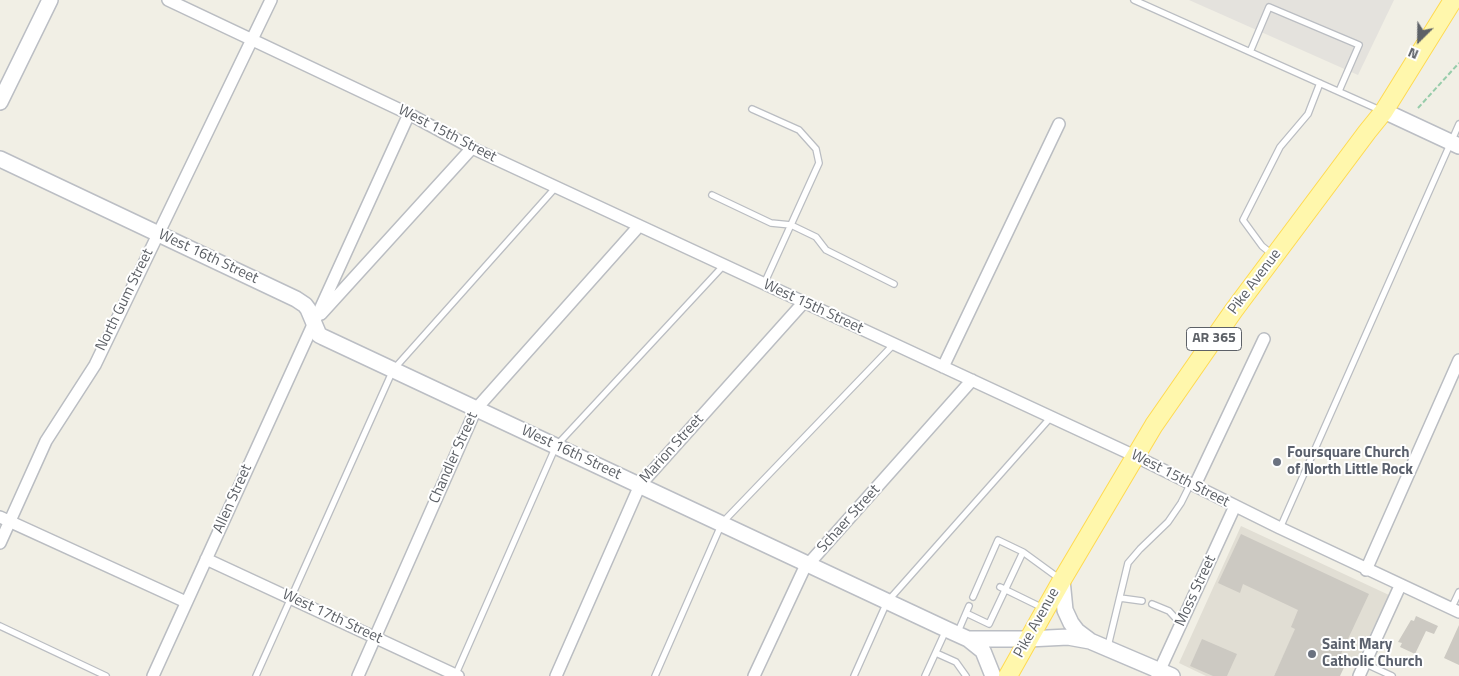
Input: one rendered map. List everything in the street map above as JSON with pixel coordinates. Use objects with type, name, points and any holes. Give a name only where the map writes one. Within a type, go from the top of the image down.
[{"type":"main road","name":"Pike Avenue","points":[[1008,676],[1045,609],[1154,425],[1234,310],[1384,111],[1453,0]]},
{"type":"street","points":[[0,102],[50,0]]},
{"type":"street","name":"West 15th Street","points":[[168,0],[409,114],[472,148],[1136,456],[1366,570],[1455,610]]},
{"type":"street","name":"North Gum Street","points":[[0,543],[5,519],[46,441],[95,365],[271,0]]},
{"type":"street","points":[[1384,111],[1455,144]]},
{"type":"street","name":"Allen Street","points":[[153,676],[409,114]]},
{"type":"street","points":[[943,367],[1060,124]]},
{"type":"street","name":"Allen Street","points":[[313,323],[472,148]]},
{"type":"street","name":"West 16th Street","points":[[0,159],[296,298],[305,305],[322,337],[957,634],[1028,639],[1068,637],[1090,641],[1163,674]]},
{"type":"street","name":"Chandler Street","points":[[358,676],[476,408],[639,226]]},
{"type":"street","name":"Marion Street","points":[[556,676],[640,485],[804,302]]},
{"type":"street","points":[[1193,484],[1264,339]]},
{"type":"street","points":[[1366,570],[1459,360]]},
{"type":"street","name":"Schaer Street","points":[[754,676],[804,570],[972,380]]},
{"type":"street","name":"Moss Street","points":[[1163,674],[1181,624],[1235,506]]},
{"type":"street","points":[[5,519],[186,602]]},
{"type":"street","name":"West 17th Street","points":[[206,559],[456,676]]},
{"type":"street","points":[[1062,580],[1065,610],[1077,631],[1090,641]]},
{"type":"street","points":[[1359,676],[1400,586]]},
{"type":"street","points":[[957,634],[983,651],[992,676]]},
{"type":"lane","points":[[1134,0],[1384,111]]},
{"type":"lane","points":[[1250,52],[1269,7],[1359,45],[1339,91]]},
{"type":"lane","points":[[1274,256],[1262,246],[1243,220],[1280,147],[1308,114],[1320,83]]},
{"type":"lane","points":[[752,109],[799,130],[816,149],[819,163],[764,284]]},
{"type":"lane","points":[[1280,528],[1455,144],[1459,124]]},
{"type":"lane","points":[[256,676],[393,370],[556,187]]},
{"type":"lane","points":[[712,196],[771,223],[791,225],[816,237],[826,250],[894,284]]},
{"type":"lane","points":[[456,676],[556,446],[724,265]]},
{"type":"lane","points":[[655,676],[722,524],[894,344]]},
{"type":"lane","points":[[854,676],[887,602],[1051,417]]},
{"type":"lane","points":[[1107,648],[1128,563],[1168,522],[1193,484]]},
{"type":"lane","points":[[983,596],[974,594],[998,540],[1024,552],[1062,580]]},
{"type":"lane","points":[[966,613],[989,624],[996,602],[1003,588],[1013,575],[1024,552]]},
{"type":"lane","points":[[988,562],[996,566]]},
{"type":"lane","points":[[1006,571],[1013,575]]},
{"type":"lane","points":[[982,578],[989,581]]},
{"type":"lane","points":[[1003,588],[1045,609]]},
{"type":"lane","points":[[1455,610],[1459,592]]},
{"type":"lane","points":[[1120,598],[1142,601]]},
{"type":"lane","points":[[1152,604],[1169,611],[1181,624]]},
{"type":"lane","points":[[928,675],[936,653],[957,634],[969,606]]},
{"type":"lane","points":[[0,626],[106,676]]},
{"type":"lane","points":[[936,653],[956,662],[966,676]]},
{"type":"lane","points":[[1364,664],[1392,676]]},
{"type":"path","points":[[1418,108],[1459,63]]},
{"type":"shaded area","points":[[1189,0],[1394,0],[1358,75]]},
{"type":"shaded area","points":[[1241,526],[1389,595],[1357,662],[1294,633],[1274,676],[1206,676],[1179,663]]},
{"type":"building","points":[[1241,534],[1369,594],[1340,656],[1348,659],[1340,676],[1274,676],[1295,629],[1291,627],[1298,610],[1243,584],[1240,593],[1218,583]]},
{"type":"building","points":[[1416,616],[1438,626],[1434,634],[1426,631],[1415,654],[1400,647],[1402,643],[1398,642],[1411,620],[1414,621]]},
{"type":"building","points":[[1459,625],[1459,665],[1444,658]]},
{"type":"building","points":[[1202,639],[1237,654],[1227,676],[1213,676],[1190,666]]},
{"type":"place","name":"Foursquare Church of North Little Rock","points":[[1277,462]]},
{"type":"place","name":"Saint Mary Catholic Church","points":[[1312,654]]}]
